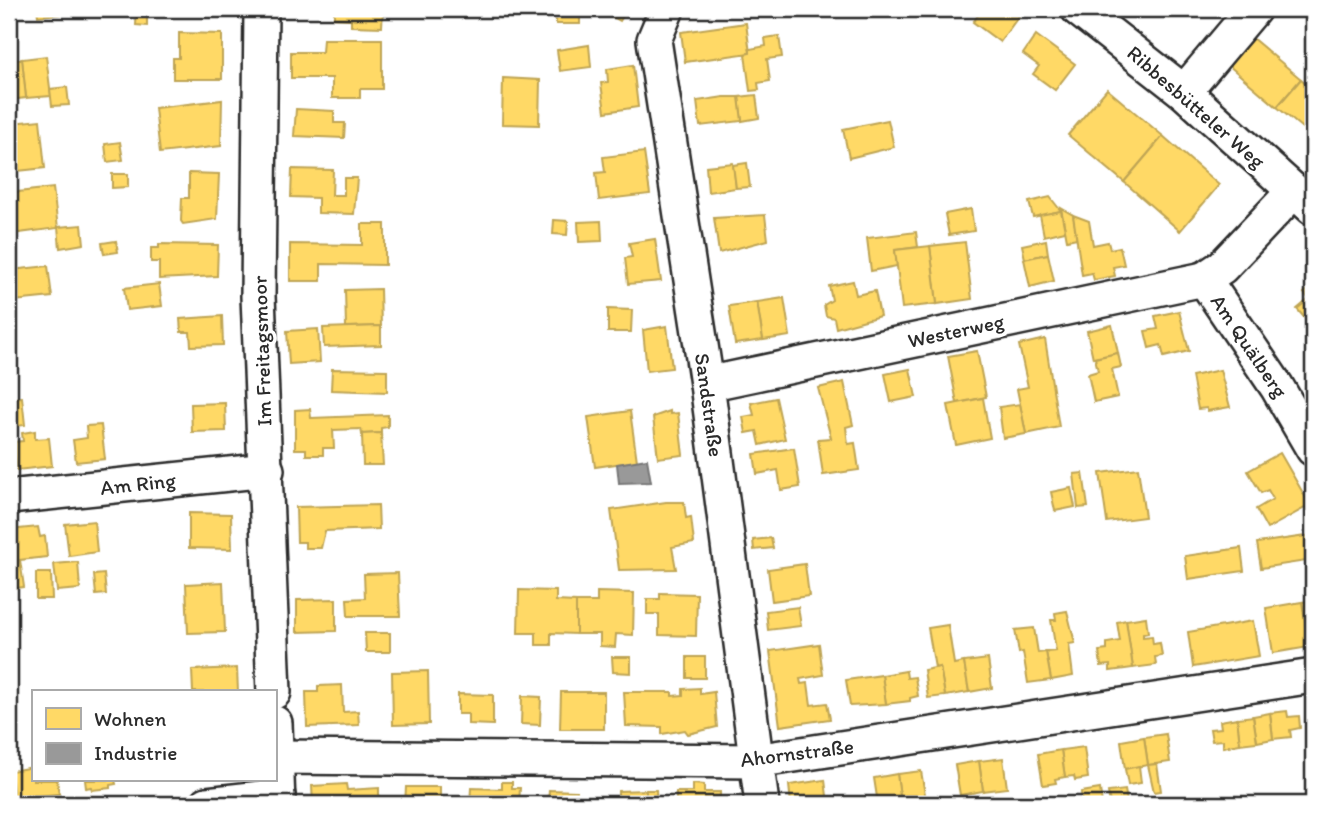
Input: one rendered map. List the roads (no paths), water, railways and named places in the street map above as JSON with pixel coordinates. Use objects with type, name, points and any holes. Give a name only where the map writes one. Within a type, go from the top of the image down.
[{"type":"street","name":"Im Freitagsmoor","points":[[261,9],[258,296],[274,690]]},
{"type":"street","name":"Sandstraße","points":[[667,9],[654,40],[707,384],[762,804]]},
{"type":"street","name":"Ribbesbütteler Weg","points":[[1078,9],[1184,92],[1303,200]]},
{"type":"street","points":[[1184,92],[1254,9]]},
{"type":"street","name":"Am Quälberg","points":[[1303,200],[1204,279],[1277,387],[1313,449]]},
{"type":"street","name":"Westerweg","points":[[707,384],[1204,279]]},
{"type":"street","name":"Am Ring","points":[[9,497],[267,470]]},
{"type":"street","name":"Ahornstraße","points":[[276,757],[755,761],[1313,676]]},
{"type":"street","points":[[207,804],[278,800],[276,757]]}]
